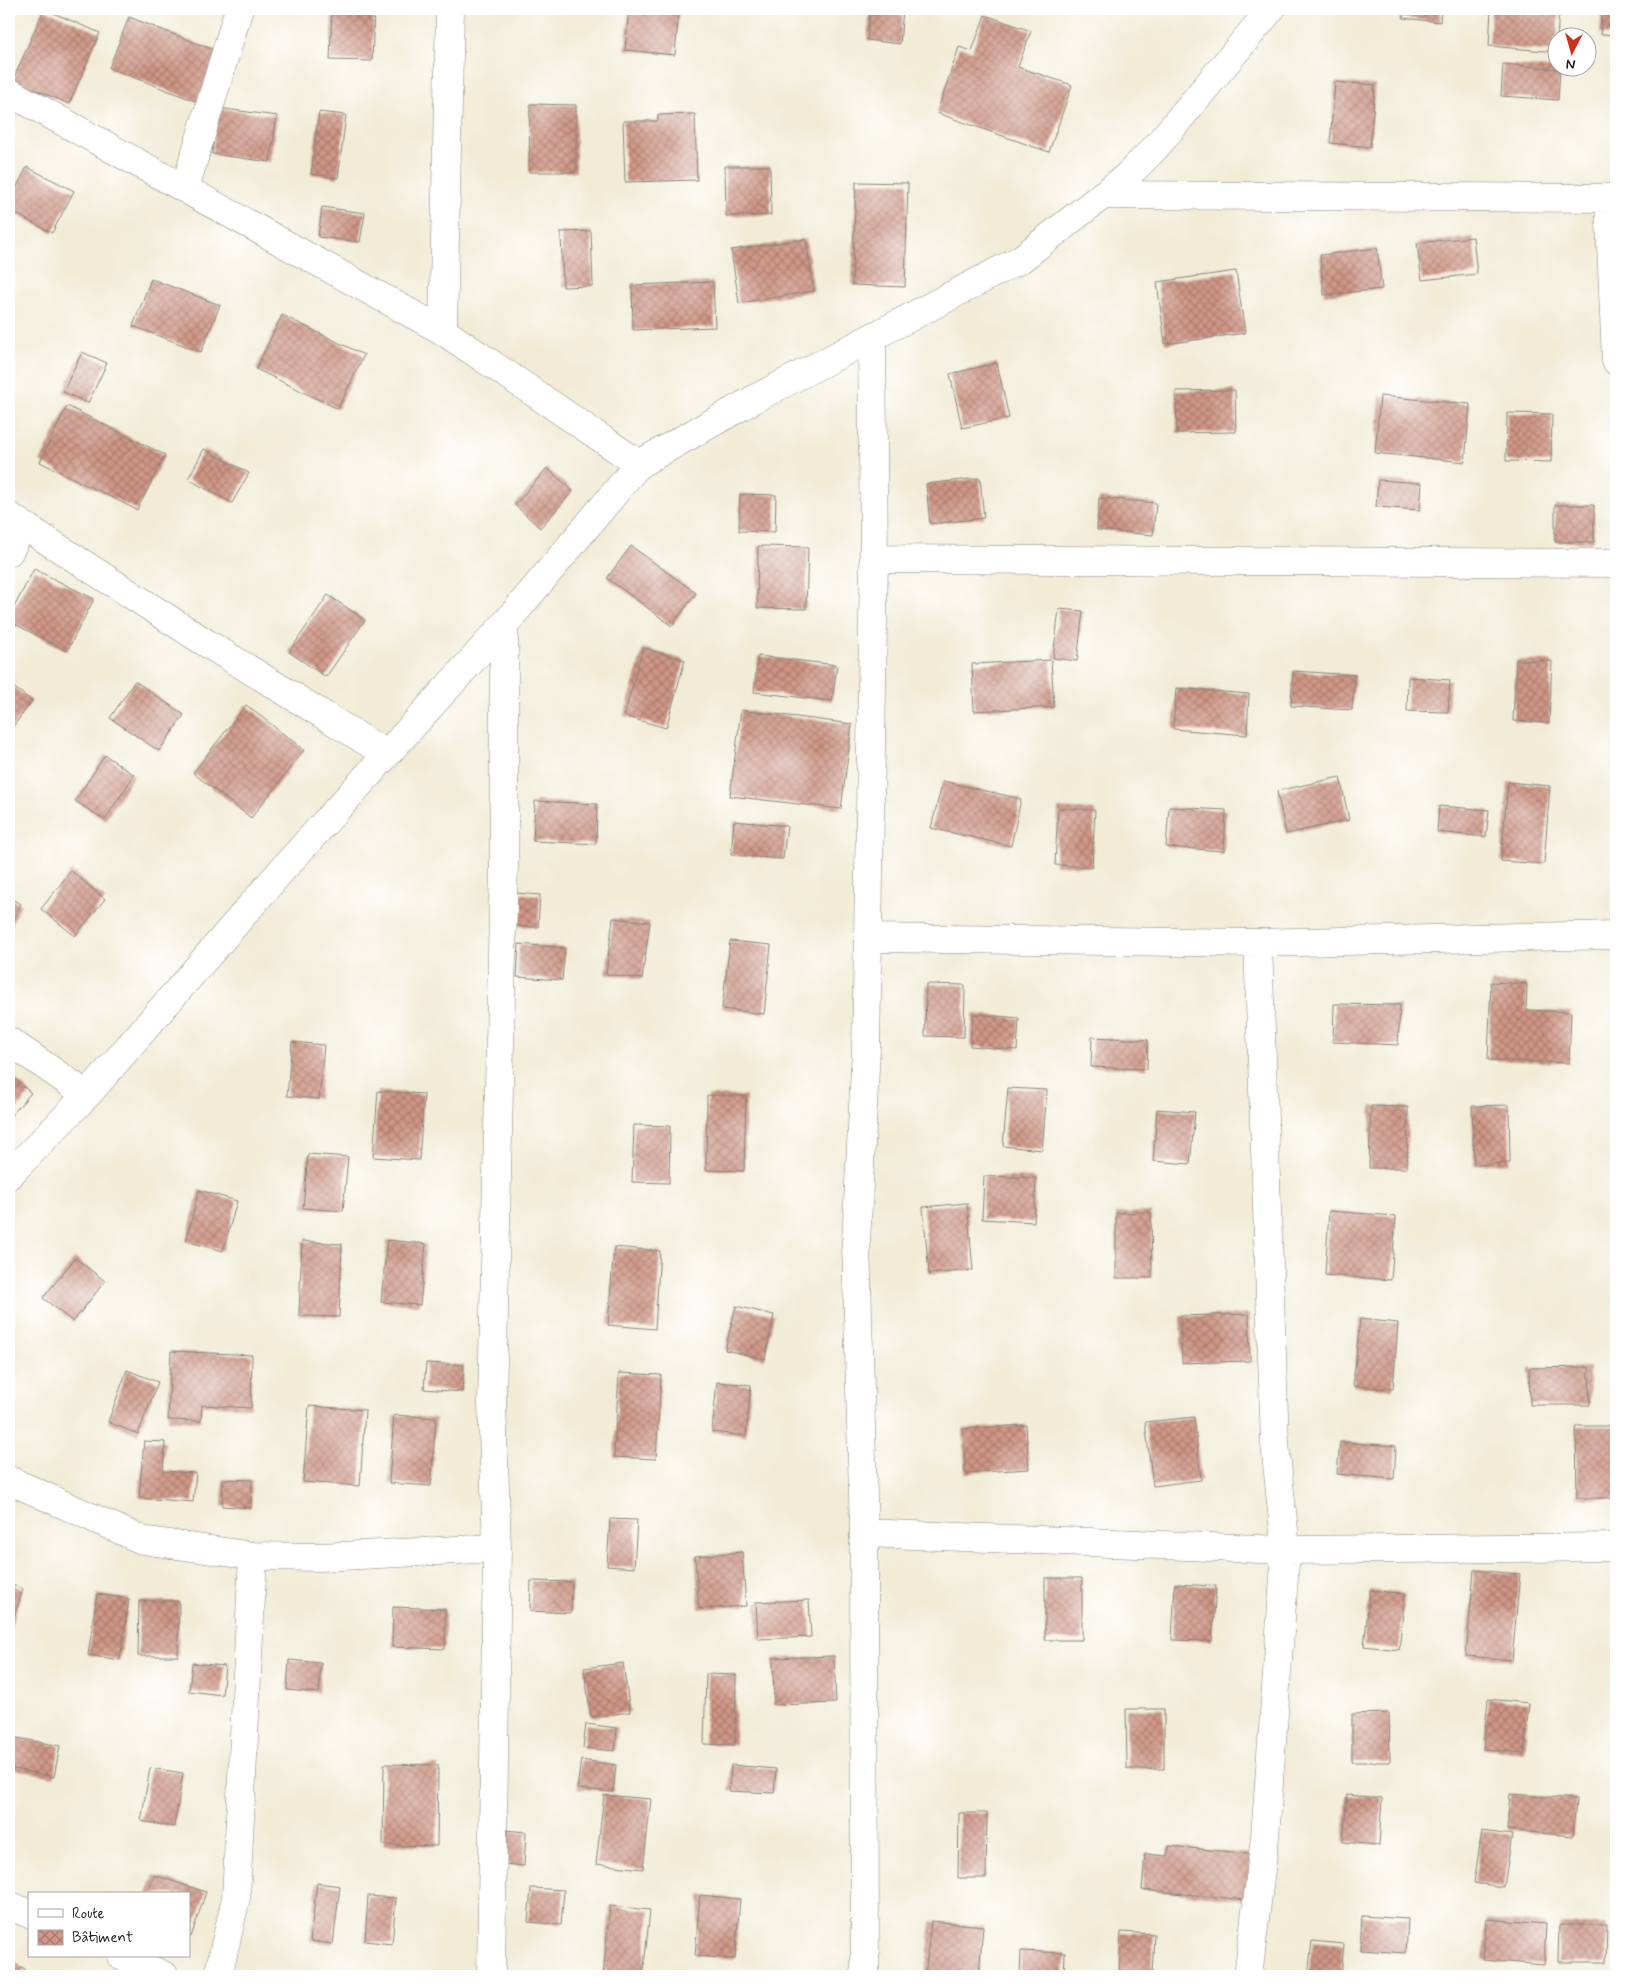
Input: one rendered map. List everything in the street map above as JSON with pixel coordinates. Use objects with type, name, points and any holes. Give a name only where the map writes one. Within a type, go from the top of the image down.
[{"type":"street","points":[[185,188],[238,9]]},
{"type":"street","points":[[443,330],[450,9]]},
{"type":"street","points":[[9,1175],[87,1095],[282,870],[504,625],[639,464],[758,397],[1020,259],[1126,177],[1155,148],[1271,9]]},
{"type":"street","points":[[9,92],[443,330],[639,464]]},
{"type":"street","points":[[1102,195],[1612,198],[1616,361]]},
{"type":"street","points":[[865,1976],[864,1533],[856,1242],[866,1049],[868,938],[874,559],[872,338]]},
{"type":"street","points":[[9,552],[16,521],[203,641],[387,754]]},
{"type":"street","points":[[874,559],[1616,563]]},
{"type":"street","points":[[491,1976],[497,1548],[492,1402],[504,863],[504,625]]},
{"type":"street","points":[[868,938],[1258,943],[1616,935]]},
{"type":"street","points":[[1248,1976],[1264,1837],[1286,1550],[1275,1444],[1258,943]]},
{"type":"street","points":[[9,1041],[87,1095]]},
{"type":"street","points":[[9,1480],[142,1540],[254,1556],[321,1557],[497,1548]]},
{"type":"street","points":[[864,1533],[1286,1550],[1616,1548]]},
{"type":"street","points":[[218,1976],[236,1898],[254,1556]]},
{"type":"street","points":[[9,1905],[28,1914]]},
{"type":"street","points":[[125,1958],[162,1975]]},
{"type":"building","points":[[44,9],[100,33],[69,104],[13,80]]},
{"type":"building","points":[[332,9],[374,9],[372,61],[330,60]]},
{"type":"building","points":[[629,9],[679,9],[675,55],[625,50]]},
{"type":"building","points":[[870,9],[903,9],[900,44],[867,40]]},
{"type":"building","points":[[1404,9],[1441,9],[1440,22],[1403,18]]},
{"type":"building","points":[[1491,9],[1559,11],[1558,28],[1548,28],[1548,51],[1489,46]]},
{"type":"building","points":[[1602,9],[1616,9],[1616,35],[1600,34]]},
{"type":"building","points":[[985,15],[1031,31],[1018,67],[1072,85],[1049,152],[937,113],[959,47],[972,51]]},
{"type":"building","points":[[129,17],[217,51],[198,102],[109,68]]},
{"type":"building","points":[[1503,64],[1548,68],[1548,78],[1559,78],[1558,100],[1501,96]]},
{"type":"building","points":[[1335,82],[1375,85],[1370,147],[1330,143]]},
{"type":"building","points":[[530,104],[576,105],[576,172],[529,172]]},
{"type":"building","points":[[218,108],[277,116],[270,162],[212,154]]},
{"type":"building","points":[[319,112],[346,115],[338,178],[311,174]]},
{"type":"building","points":[[695,114],[697,180],[625,182],[623,121],[658,121],[658,115]]},
{"type":"building","points":[[725,166],[770,166],[771,215],[726,216]]},
{"type":"building","points":[[27,167],[74,191],[52,233],[9,210],[9,201]]},
{"type":"building","points":[[856,182],[908,183],[905,287],[852,285]]},
{"type":"building","points":[[322,207],[365,213],[360,242],[318,237]]},
{"type":"building","points":[[591,231],[593,286],[563,287],[561,232]]},
{"type":"building","points":[[1473,237],[1477,274],[1422,280],[1417,243]]},
{"type":"building","points":[[806,239],[814,291],[739,303],[731,250]]},
{"type":"building","points":[[1377,248],[1382,289],[1324,295],[1320,255]]},
{"type":"building","points":[[1236,271],[1245,333],[1165,344],[1157,282]]},
{"type":"building","points":[[151,279],[220,305],[201,352],[133,326]]},
{"type":"building","points":[[713,282],[715,327],[633,330],[632,285]]},
{"type":"building","points":[[282,315],[364,355],[338,409],[256,369]]},
{"type":"building","points":[[82,352],[107,363],[88,403],[63,392]]},
{"type":"building","points":[[997,363],[1009,418],[962,428],[950,374]]},
{"type":"building","points":[[1235,390],[1236,432],[1177,433],[1176,391]]},
{"type":"building","points":[[1380,396],[1470,404],[1465,462],[1375,453]]},
{"type":"building","points":[[67,406],[165,455],[137,510],[40,462]]},
{"type":"building","points":[[1507,413],[1552,414],[1551,462],[1506,461]]},
{"type":"building","points":[[204,449],[249,473],[232,503],[188,479]]},
{"type":"building","points":[[547,468],[573,491],[540,528],[515,505]]},
{"type":"building","points":[[980,478],[984,518],[930,524],[926,484]]},
{"type":"building","points":[[1378,480],[1422,483],[1420,510],[1376,507]]},
{"type":"building","points":[[740,494],[776,495],[775,532],[739,531]]},
{"type":"building","points":[[1099,498],[1156,503],[1153,535],[1097,530]]},
{"type":"building","points":[[1555,505],[1594,505],[1594,542],[1555,542]]},
{"type":"building","points":[[631,546],[696,593],[672,626],[607,578]]},
{"type":"building","points":[[758,546],[808,547],[806,609],[757,608]]},
{"type":"building","points":[[34,569],[94,599],[67,651],[9,621],[9,617]]},
{"type":"building","points":[[328,595],[365,620],[326,677],[289,652]]},
{"type":"building","points":[[1059,609],[1083,611],[1077,661],[1053,658]]},
{"type":"building","points":[[643,648],[685,660],[666,728],[624,716]]},
{"type":"building","points":[[758,656],[837,665],[832,701],[754,692]]},
{"type":"building","points":[[1051,660],[1054,707],[974,711],[972,664]]},
{"type":"building","points":[[1516,660],[1552,661],[1549,723],[1513,721]]},
{"type":"building","points":[[1293,671],[1355,675],[1352,710],[1291,706]]},
{"type":"building","points":[[1408,677],[1450,680],[1448,712],[1407,711]]},
{"type":"building","points":[[135,681],[184,715],[159,751],[110,718]]},
{"type":"building","points":[[9,684],[32,701],[9,732]]},
{"type":"building","points":[[1176,688],[1249,694],[1247,735],[1173,729]]},
{"type":"building","points":[[246,705],[304,750],[251,818],[193,773]]},
{"type":"building","points":[[741,710],[852,724],[841,809],[730,796]]},
{"type":"building","points":[[105,755],[134,775],[105,820],[75,801]]},
{"type":"building","points":[[1340,777],[1349,820],[1286,834],[1277,791]]},
{"type":"building","points":[[943,781],[1021,799],[1011,846],[931,828]]},
{"type":"building","points":[[1508,782],[1550,786],[1544,864],[1501,861]]},
{"type":"building","points":[[535,801],[597,804],[596,844],[533,841]]},
{"type":"building","points":[[1439,806],[1489,810],[1486,837],[1437,832]]},
{"type":"building","points":[[1169,807],[1226,810],[1224,851],[1166,847]]},
{"type":"building","points":[[1058,808],[1095,810],[1092,867],[1055,865]]},
{"type":"building","points":[[734,821],[787,826],[783,859],[731,855]]},
{"type":"building","points":[[71,871],[105,899],[75,936],[41,909]]},
{"type":"building","points":[[516,893],[540,895],[538,927],[514,926]]},
{"type":"building","points":[[9,898],[21,904],[9,929]]},
{"type":"building","points":[[613,918],[650,922],[642,979],[606,974]]},
{"type":"building","points":[[730,941],[771,945],[764,1014],[722,1009]]},
{"type":"building","points":[[519,944],[565,948],[562,980],[517,977]]},
{"type":"building","points":[[1491,982],[1527,984],[1526,1010],[1571,1012],[1569,1063],[1488,1060]]},
{"type":"building","points":[[926,984],[965,985],[964,1037],[925,1036]]},
{"type":"building","points":[[1334,1004],[1400,1005],[1398,1045],[1333,1042]]},
{"type":"building","points":[[973,1014],[1019,1018],[1017,1050],[970,1046]]},
{"type":"building","points":[[1092,1037],[1148,1040],[1147,1069],[1091,1067]]},
{"type":"building","points":[[292,1042],[324,1045],[319,1099],[287,1096]]},
{"type":"building","points":[[9,1074],[31,1093],[9,1118]]},
{"type":"building","points":[[1008,1088],[1047,1090],[1042,1150],[1003,1146]]},
{"type":"building","points":[[378,1091],[424,1094],[419,1160],[373,1157]]},
{"type":"building","points":[[707,1095],[746,1096],[744,1171],[706,1170]]},
{"type":"building","points":[[1509,1105],[1510,1163],[1474,1165],[1472,1106]]},
{"type":"building","points":[[1371,1106],[1408,1107],[1407,1168],[1369,1168]]},
{"type":"building","points":[[1157,1109],[1195,1112],[1190,1164],[1153,1161]]},
{"type":"building","points":[[634,1125],[670,1126],[669,1183],[632,1182]]},
{"type":"building","points":[[308,1154],[348,1157],[343,1211],[303,1208]]},
{"type":"building","points":[[984,1176],[1036,1178],[1034,1222],[982,1219]]},
{"type":"building","points":[[199,1190],[237,1201],[223,1251],[186,1241]]},
{"type":"building","points":[[967,1203],[973,1270],[929,1274],[923,1207]]},
{"type":"building","points":[[1329,1211],[1396,1216],[1391,1280],[1325,1275]]},
{"type":"building","points":[[1151,1212],[1152,1278],[1116,1278],[1116,1213]]},
{"type":"building","points":[[387,1240],[426,1244],[420,1305],[381,1302]]},
{"type":"building","points":[[302,1241],[342,1244],[339,1317],[299,1316]]},
{"type":"building","points":[[614,1247],[660,1251],[655,1329],[608,1325]]},
{"type":"building","points":[[75,1258],[105,1281],[73,1322],[43,1298]]},
{"type":"building","points":[[736,1306],[774,1315],[765,1359],[725,1350]]},
{"type":"building","points":[[1249,1314],[1250,1361],[1182,1363],[1180,1316]]},
{"type":"building","points":[[1360,1319],[1398,1323],[1393,1389],[1353,1386]]},
{"type":"building","points":[[171,1351],[252,1355],[251,1408],[202,1405],[201,1421],[168,1420]]},
{"type":"building","points":[[426,1363],[464,1365],[462,1392],[424,1389]]},
{"type":"building","points":[[1589,1367],[1590,1405],[1530,1405],[1529,1368]]},
{"type":"building","points":[[127,1370],[158,1382],[138,1434],[108,1422]]},
{"type":"building","points":[[619,1373],[661,1375],[656,1459],[614,1457]]},
{"type":"building","points":[[717,1382],[751,1385],[746,1436],[712,1432]]},
{"type":"building","points":[[309,1406],[365,1410],[360,1486],[303,1482]]},
{"type":"building","points":[[394,1415],[436,1418],[431,1486],[389,1483]]},
{"type":"building","points":[[1194,1417],[1201,1480],[1153,1486],[1145,1422]]},
{"type":"building","points":[[1026,1425],[1029,1469],[965,1473],[963,1429]]},
{"type":"building","points":[[1576,1426],[1616,1426],[1616,1498],[1577,1498]]},
{"type":"building","points":[[144,1441],[165,1442],[163,1471],[196,1473],[193,1502],[139,1498]]},
{"type":"building","points":[[1340,1442],[1396,1446],[1394,1479],[1337,1474]]},
{"type":"building","points":[[223,1479],[252,1480],[251,1508],[222,1506]]},
{"type":"building","points":[[610,1519],[637,1520],[634,1568],[607,1566]]},
{"type":"building","points":[[742,1552],[746,1606],[699,1609],[695,1556]]},
{"type":"building","points":[[1474,1570],[1520,1574],[1512,1660],[1466,1656]]},
{"type":"building","points":[[1045,1578],[1082,1578],[1082,1640],[1045,1640]]},
{"type":"building","points":[[531,1581],[572,1582],[571,1613],[530,1611]]},
{"type":"building","points":[[9,1584],[23,1589],[9,1632]]},
{"type":"building","points":[[1175,1584],[1216,1586],[1212,1641],[1172,1640]]},
{"type":"building","points":[[1370,1590],[1405,1594],[1399,1650],[1364,1646]]},
{"type":"building","points":[[97,1594],[129,1599],[120,1660],[88,1655]]},
{"type":"building","points":[[809,1600],[811,1637],[758,1639],[756,1602]]},
{"type":"building","points":[[139,1601],[179,1601],[178,1656],[138,1656]]},
{"type":"building","points":[[393,1607],[445,1609],[445,1649],[392,1647]]},
{"type":"building","points":[[834,1656],[836,1703],[774,1705],[773,1658]]},
{"type":"building","points":[[289,1660],[321,1663],[319,1693],[287,1690]]},
{"type":"building","points":[[192,1663],[225,1666],[222,1695],[189,1691]]},
{"type":"building","points":[[623,1663],[630,1712],[591,1717],[584,1668]]},
{"type":"building","points":[[706,1674],[736,1675],[735,1745],[704,1744]]},
{"type":"building","points":[[1488,1699],[1529,1703],[1524,1753],[1483,1749]]},
{"type":"building","points":[[1126,1709],[1164,1709],[1164,1769],[1127,1769]]},
{"type":"building","points":[[1389,1713],[1390,1762],[1352,1762],[1352,1714]]},
{"type":"building","points":[[586,1724],[617,1728],[615,1751],[583,1748]]},
{"type":"building","points":[[12,1737],[60,1746],[54,1777],[9,1768],[9,1751]]},
{"type":"building","points":[[581,1760],[616,1765],[613,1792],[577,1789]]},
{"type":"building","points":[[384,1764],[438,1765],[437,1846],[383,1845]]},
{"type":"building","points":[[731,1765],[776,1769],[774,1793],[729,1791]]},
{"type":"building","points":[[150,1768],[183,1773],[174,1827],[141,1821]]},
{"type":"building","points":[[1510,1794],[1576,1799],[1573,1836],[1507,1830]]},
{"type":"building","points":[[604,1795],[651,1799],[643,1869],[596,1864]]},
{"type":"building","points":[[1347,1795],[1382,1798],[1379,1845],[1343,1842]]},
{"type":"building","points":[[959,1813],[987,1813],[986,1878],[958,1878]]},
{"type":"building","points":[[505,1830],[526,1832],[524,1866],[503,1864]]},
{"type":"building","points":[[1482,1831],[1512,1835],[1504,1887],[1474,1883]]},
{"type":"building","points":[[1169,1846],[1252,1854],[1247,1900],[1142,1890],[1145,1854],[1167,1856]]},
{"type":"building","points":[[154,1875],[206,1892],[191,1937],[190,1892],[148,1892]]},
{"type":"building","points":[[317,1883],[340,1886],[333,1944],[310,1941]]},
{"type":"building","points":[[531,1888],[564,1890],[561,1925],[528,1922]]},
{"type":"building","points":[[700,1895],[740,1899],[735,1959],[695,1956]]},
{"type":"building","points":[[368,1896],[396,1898],[392,1944],[365,1941]]},
{"type":"building","points":[[610,1906],[650,1910],[643,1976],[603,1976]]},
{"type":"building","points":[[1362,1916],[1408,1919],[1406,1953],[1360,1950]]},
{"type":"building","points":[[1486,1919],[1546,1924],[1544,1965],[1483,1960]]},
{"type":"building","points":[[931,1921],[983,1926],[979,1976],[925,1976]]},
{"type":"building","points":[[1559,1925],[1607,1925],[1606,1962],[1558,1962]]},
{"type":"building","points":[[1121,1932],[1154,1934],[1152,1976],[1119,1976]]},
{"type":"building","points":[[1312,1941],[1344,1944],[1341,1976],[1308,1976]]},
{"type":"building","points":[[1021,1951],[1065,1953],[1064,1976],[1020,1976]]},
{"type":"building","points":[[9,1961],[25,1969],[21,1976],[9,1976]]}]
